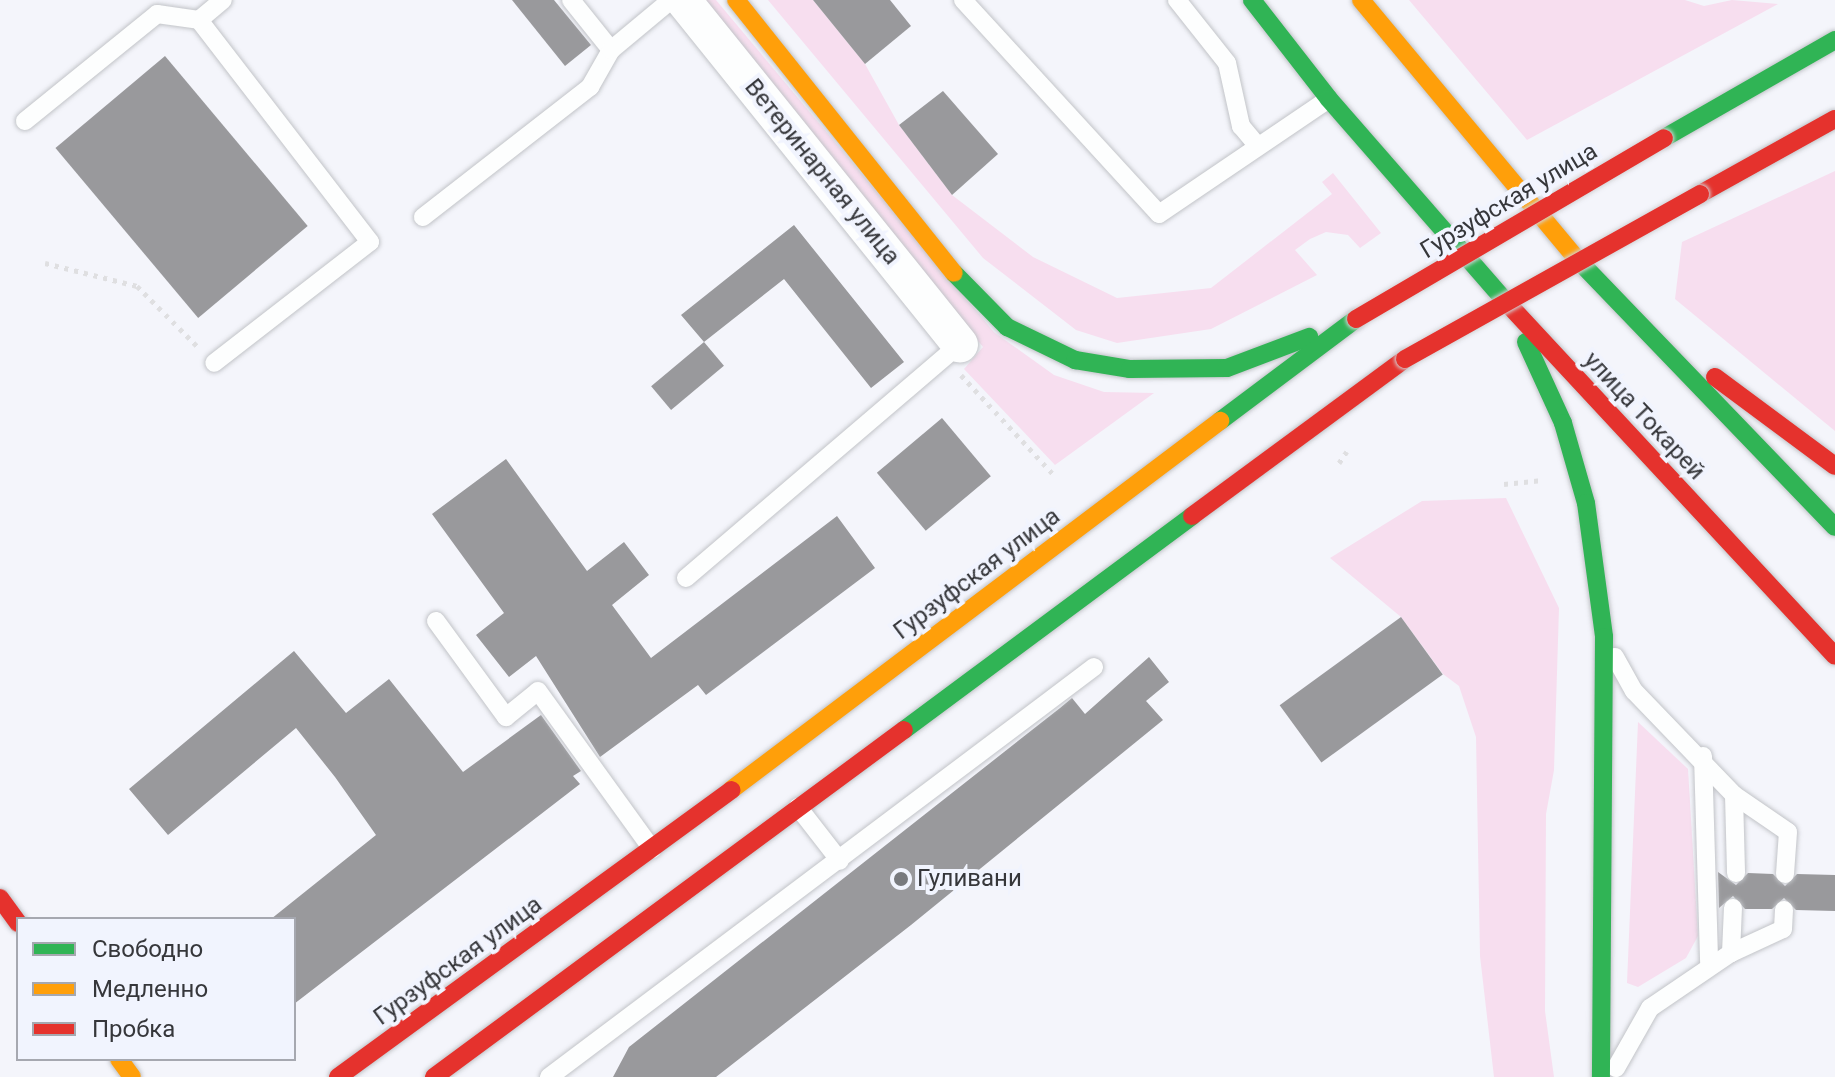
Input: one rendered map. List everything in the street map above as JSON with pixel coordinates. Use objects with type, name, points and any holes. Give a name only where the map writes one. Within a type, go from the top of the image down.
[{"type":"main road","points":[[736,0],[958,278],[1007,327],[1075,360],[1130,369],[1227,368],[1356,319]]},
{"type":"main road","name":"улица Токарей","points":[[1252,0],[1329,99],[1511,307],[1835,656]]},
{"type":"main road","points":[[1361,0],[1494,166],[1662,353],[1835,527]]},
{"type":"main road","name":"Гурзуфская улица","points":[[338,1077],[652,849],[1356,319],[1835,40]]},
{"type":"main road","points":[[434,1077],[796,805],[1405,359],[1835,119]]},
{"type":"main road","points":[[1700,194],[1814,155]]},
{"type":"main road","points":[[1511,307],[1563,423],[1586,503],[1604,637],[1601,1077]]},
{"type":"main road","points":[[1662,353],[1726,383],[1835,466]]},
{"type":"main road","points":[[0,898],[16,920]]},
{"type":"street","name":"Ветеринарная улица","points":[[683,0],[960,344]]},
{"type":"lane","points":[[199,20],[223,0]]},
{"type":"lane","points":[[571,0],[611,50]]},
{"type":"lane","points":[[423,217],[590,87],[611,50],[671,0]]},
{"type":"lane","points":[[963,0],[1159,214],[1329,99]]},
{"type":"lane","points":[[1177,0],[1227,63],[1241,126],[1258,146]]},
{"type":"lane","points":[[25,121],[157,14],[199,20],[370,242],[214,363]]},
{"type":"lane","points":[[686,578],[960,344]]},
{"type":"lane","points":[[436,621],[506,717],[538,691],[652,849]]},
{"type":"lane","points":[[1604,637],[1634,691],[1703,756],[1734,795],[1788,832],[1785,874]]},
{"type":"lane","points":[[549,1077],[1094,667]]},
{"type":"lane","points":[[1703,756],[1709,962]]},
{"type":"lane","points":[[1734,795],[1736,873]]},
{"type":"lane","points":[[796,805],[840,861]]},
{"type":"lane","points":[[1731,953],[1733,908]]},
{"type":"lane","points":[[1613,1077],[1624,1045],[1650,1008],[1709,962],[1783,929],[1784,910]]},
{"type":"path","points":[[45,263],[137,286],[214,363]]},
{"type":"path","points":[[968,383],[1052,473]]},
{"type":"path","points":[[1504,484],[1540,480]]},
{"type":"shaded area","points":[[704,0],[716,0],[994,332],[1054,375],[1104,392],[1154,393],[1055,465],[964,369],[983,347]]},
{"type":"shaded area","points":[[768,0],[813,0],[865,64],[899,125],[952,195],[1033,257],[1117,298],[1211,288],[1332,194],[1322,182],[1333,173],[1381,233],[1360,248],[1348,235],[1326,232],[1310,239],[1295,250],[1317,275],[1211,329],[1117,343],[1076,330],[983,258]]},
{"type":"shaded area","points":[[1409,0],[1685,0],[1704,6],[1732,0],[1778,4],[1527,140]]},
{"type":"shaded area","points":[[1835,171],[1835,431],[1675,299],[1682,242]]},
{"type":"shaded area","points":[[1506,498],[1559,608],[1554,770],[1546,814],[1545,1011],[1554,1077],[1494,1077],[1480,956],[1476,737],[1459,686],[1443,674],[1401,617],[1330,558],[1422,501]]},
{"type":"shaded area","points":[[1638,722],[1688,769],[1698,936],[1686,958],[1638,987],[1627,983]]},
{"type":"building","points":[[512,0],[554,0],[591,45],[565,66]]},
{"type":"building","points":[[813,0],[890,0],[911,26],[865,64]]},
{"type":"building","points":[[165,56],[308,226],[198,318],[55,148]]},
{"type":"building","points":[[943,91],[998,154],[952,195],[899,125]]},
{"type":"building","points":[[794,225],[904,362],[871,388],[784,279],[704,342],[681,315]]},
{"type":"building","points":[[704,342],[724,366],[671,410],[651,386]]},
{"type":"building","points":[[942,418],[991,476],[926,531],[877,473]]},
{"type":"building","points":[[506,459],[587,571],[624,542],[649,575],[612,605],[651,658],[837,516],[875,568],[706,695],[698,685],[600,757],[536,656],[509,677],[476,635],[504,613],[432,514]]},
{"type":"building","points":[[1401,617],[1443,674],[1321,763],[1280,705]]},
{"type":"building","points":[[294,651],[346,713],[389,679],[463,772],[541,715],[581,771],[573,776],[580,784],[296,1002],[296,917],[274,917],[376,835],[335,777],[296,728],[168,835],[129,789]]},
{"type":"building","points":[[1149,657],[1169,682],[1146,701],[1163,720],[911,925],[716,1077],[613,1077],[629,1047],[1072,698],[1085,714]]},
{"type":"building","points":[[1718,872],[1736,885],[1748,873],[1773,874],[1785,886],[1797,874],[1835,875],[1835,911],[1796,910],[1784,898],[1772,909],[1745,909],[1733,896],[1719,908]]},
{"type":"traffic: fast","points":[[1252,0],[1329,99],[1508,304]]},
{"type":"traffic: fast","points":[[1664,138],[1835,40]]},
{"type":"traffic: fast","points":[[1576,258],[1835,527]]},
{"type":"traffic: fast","points":[[954,273],[1007,327],[1075,360],[1130,369],[1227,368],[1309,337]]},
{"type":"traffic: fast","points":[[1220,421],[1356,319]]},
{"type":"traffic: fast","points":[[1526,342],[1563,423],[1586,503],[1604,637],[1601,1077]]},
{"type":"traffic: fast","points":[[904,730],[1192,516]]},
{"type":"traffic: slow","points":[[736,0],[954,273]]},
{"type":"traffic: slow","points":[[1361,0],[1576,258]]},
{"type":"traffic: slow","points":[[731,790],[1220,421]]},
{"type":"traffic: slow","points":[[120,1061],[132,1077]]},
{"type":"traffic: jam","points":[[1700,194],[1835,119]]},
{"type":"traffic: jam","points":[[1356,319],[1664,138]]},
{"type":"traffic: jam","points":[[1405,359],[1700,194]]},
{"type":"traffic: jam","points":[[1508,304],[1835,656]]},
{"type":"traffic: jam","points":[[1192,516],[1405,359]]},
{"type":"traffic: jam","points":[[1715,377],[1835,466]]},
{"type":"traffic: jam","points":[[434,1077],[904,730]]},
{"type":"traffic: jam","points":[[338,1077],[731,790]]},
{"type":"traffic: jam","points":[[0,898],[16,920]]},
{"type":"place","name":"Гуливани","points":[[901,879]]}]
